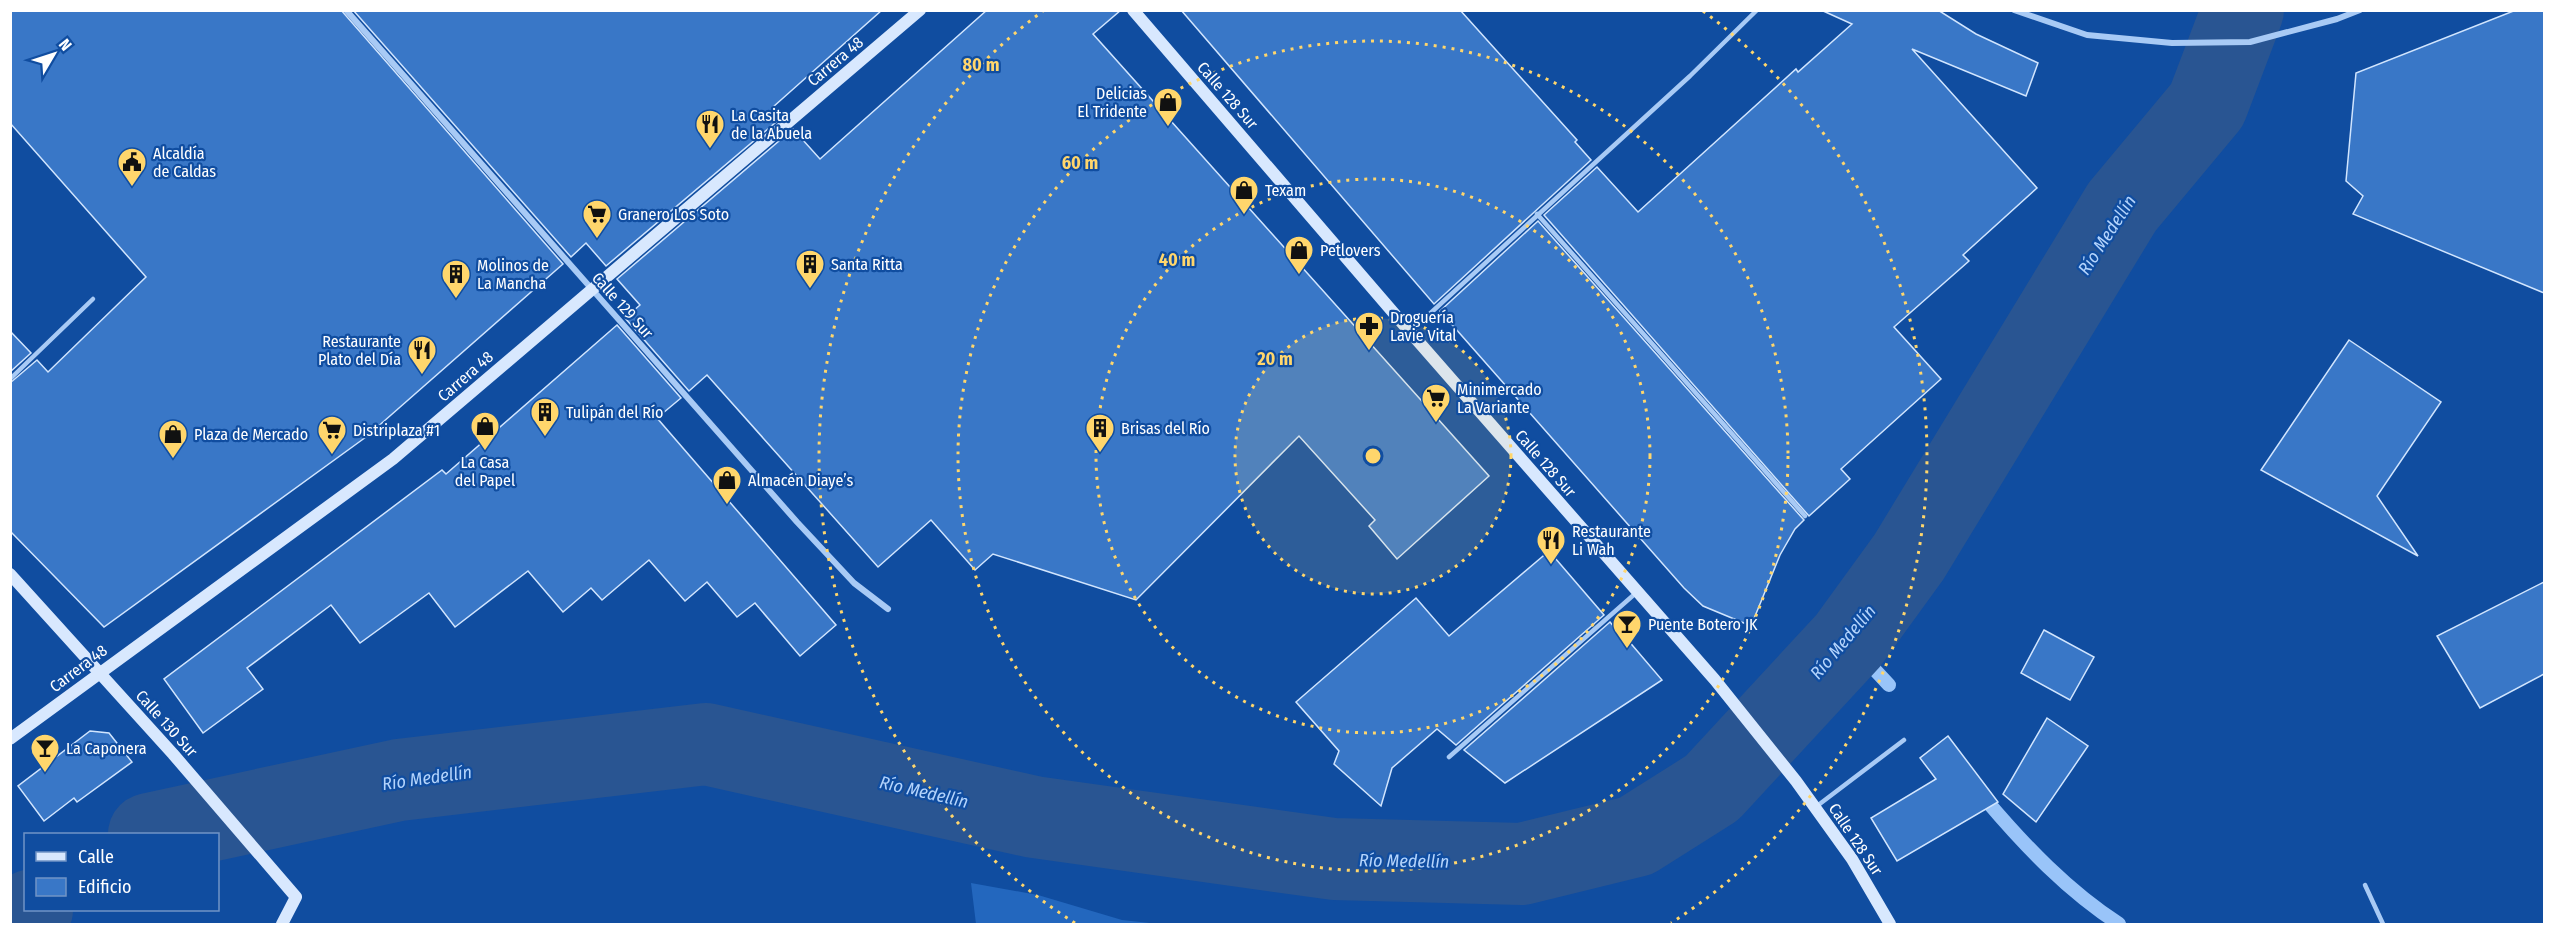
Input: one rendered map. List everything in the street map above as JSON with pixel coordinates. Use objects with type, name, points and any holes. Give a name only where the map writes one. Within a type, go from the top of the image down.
[{"type":"street","name":"Calle 129 Sur","points":[[346,10],[591,290],[854,583],[888,609]]},
{"type":"street","name":"Carrera 48","points":[[10,739],[393,459],[920,10]]},
{"type":"street","name":"Calle 128 Sur","points":[[1132,10],[1715,680],[1815,807],[1852,859],[1890,924]]},
{"type":"street","points":[[2014,10],[2086,35],[2172,43],[2250,42],[2337,19],[2360,10]]},
{"type":"street","name":"Calle 130 Sur","points":[[10,574],[173,754],[296,897],[282,924]]},
{"type":"lane","points":[[1410,332],[1690,76],[1757,10]]},
{"type":"lane","points":[[1537,214],[1805,516]]},
{"type":"lane","points":[[10,380],[93,299]]},
{"type":"lane","points":[[1449,757],[1637,592]]},
{"type":"lane","points":[[1815,807],[1904,740]]},
{"type":"lane","points":[[2365,885],[2383,924]]},
{"type":"shaded area","points":[[971,883],[1038,895],[1122,920],[1159,924],[976,924]]},
{"type":"building","points":[[10,10],[341,10],[563,264],[366,437],[104,627],[10,531],[10,383],[37,360],[48,372],[146,277],[10,123]]},
{"type":"building","points":[[353,10],[882,10],[773,107],[782,117],[606,266],[586,243],[571,257]]},
{"type":"building","points":[[987,10],[1121,10],[1093,34],[1489,476],[1397,559],[1369,526],[1375,520],[1299,436],[1136,600],[993,554],[975,570],[931,520],[878,567],[707,375],[689,391],[625,318],[640,305],[617,279],[793,129],[820,159]]},
{"type":"building","points":[[1181,10],[1460,10],[1577,140],[1575,142],[1591,160],[1434,304]]},
{"type":"building","points":[[1821,10],[1938,10],[1976,34],[2038,63],[2026,96],[1912,49],[2037,188],[1963,255],[1969,261],[1894,327],[1941,379],[1841,469],[1850,479],[1809,516],[1544,215],[1597,167],[1638,212],[1796,69],[1798,72],[1852,24]]},
{"type":"building","points":[[2516,10],[2544,10],[2544,293],[2353,214],[2363,196],[2346,181],[2356,73]]},
{"type":"building","points":[[1538,221],[1804,520],[1795,529],[1780,555],[1751,626],[1703,606],[1684,588],[1440,311]]},
{"type":"building","points":[[617,325],[681,398],[657,418],[836,625],[800,656],[755,603],[737,617],[707,582],[685,601],[649,560],[602,600],[591,588],[563,612],[528,571],[455,627],[429,593],[360,643],[331,605],[247,668],[263,689],[203,733],[164,679],[442,470],[446,474]]},
{"type":"building","points":[[10,331],[31,353],[10,372]]},
{"type":"building","points":[[2349,340],[2441,402],[2377,496],[2418,556],[2261,470]]},
{"type":"building","points":[[1549,551],[1604,615],[1456,745],[1437,729],[1392,768],[1381,806],[1334,764],[1339,751],[1296,702],[1416,598],[1449,636]]},
{"type":"building","points":[[2544,582],[2544,674],[2480,708],[2437,636]]},
{"type":"building","points":[[1610,622],[1662,680],[1505,783],[1464,750]]},
{"type":"building","points":[[2044,630],[2094,657],[2070,700],[2021,673]]},
{"type":"building","points":[[2047,718],[2088,746],[2036,822],[2003,794]]},
{"type":"building","points":[[90,731],[109,733],[132,762],[77,802],[74,798],[44,821],[18,786]]},
{"type":"building","points":[[1948,736],[1998,802],[1897,861],[1871,818],[1936,779],[1920,758]]},
{"type":"waterway","name":"Río Medellín","points":[[154,833],[399,780],[706,744],[1034,817],[1334,859],[1522,864],[1636,836],[1712,788],[1848,641],[1909,557],[2122,207],[2207,105],[2243,10]]},
{"type":"waterway","points":[[1848,641],[1889,685]]},
{"type":"waterway","points":[[1986,800],[2048,867],[2082,897],[2119,924]]},
{"type":"waterway","name":"Río Medellín","points":[[23,924],[27,913],[30,911]]},
{"type":"place","name":"Delicias El Tridente","points":[[1168,128]]},
{"type":"place","name":"La Casita de la Abuela","points":[[710,150]]},
{"type":"place","name":"Alcaldía de Caldas","points":[[132,188]]},
{"type":"place","name":"Texam","points":[[1244,216]]},
{"type":"place","name":"Granero Los Soto","points":[[597,240]]},
{"type":"place","name":"Petlovers","points":[[1299,276]]},
{"type":"place","name":"Santa Ritta","points":[[810,290]]},
{"type":"place","name":"Molinos de La Mancha","points":[[456,300]]},
{"type":"place","name":"Droguería Lavie Vital","points":[[1369,352]]},
{"type":"place","name":"Restaurante Plato del Día","points":[[422,376]]},
{"type":"place","name":"Minimercado La Variante","points":[[1436,424]]},
{"type":"place","name":"Tulipán del Río","points":[[545,438]]},
{"type":"place","name":"La Casa del Papel","points":[[485,452]]},
{"type":"place","name":"Brisas del Río","points":[[1100,454]]},
{"type":"place","name":"Distriplaza #1","points":[[332,456]]},
{"type":"place","name":"Plaza de Mercado","points":[[173,460]]},
{"type":"place","name":"Almacén Diaye’s","points":[[727,506]]},
{"type":"place","name":"Restaurante Li Wah","points":[[1551,566]]},
{"type":"place","name":"Puente Botero JK","points":[[1627,650]]},
{"type":"place","name":"La Caponera","points":[[45,774]]}]
